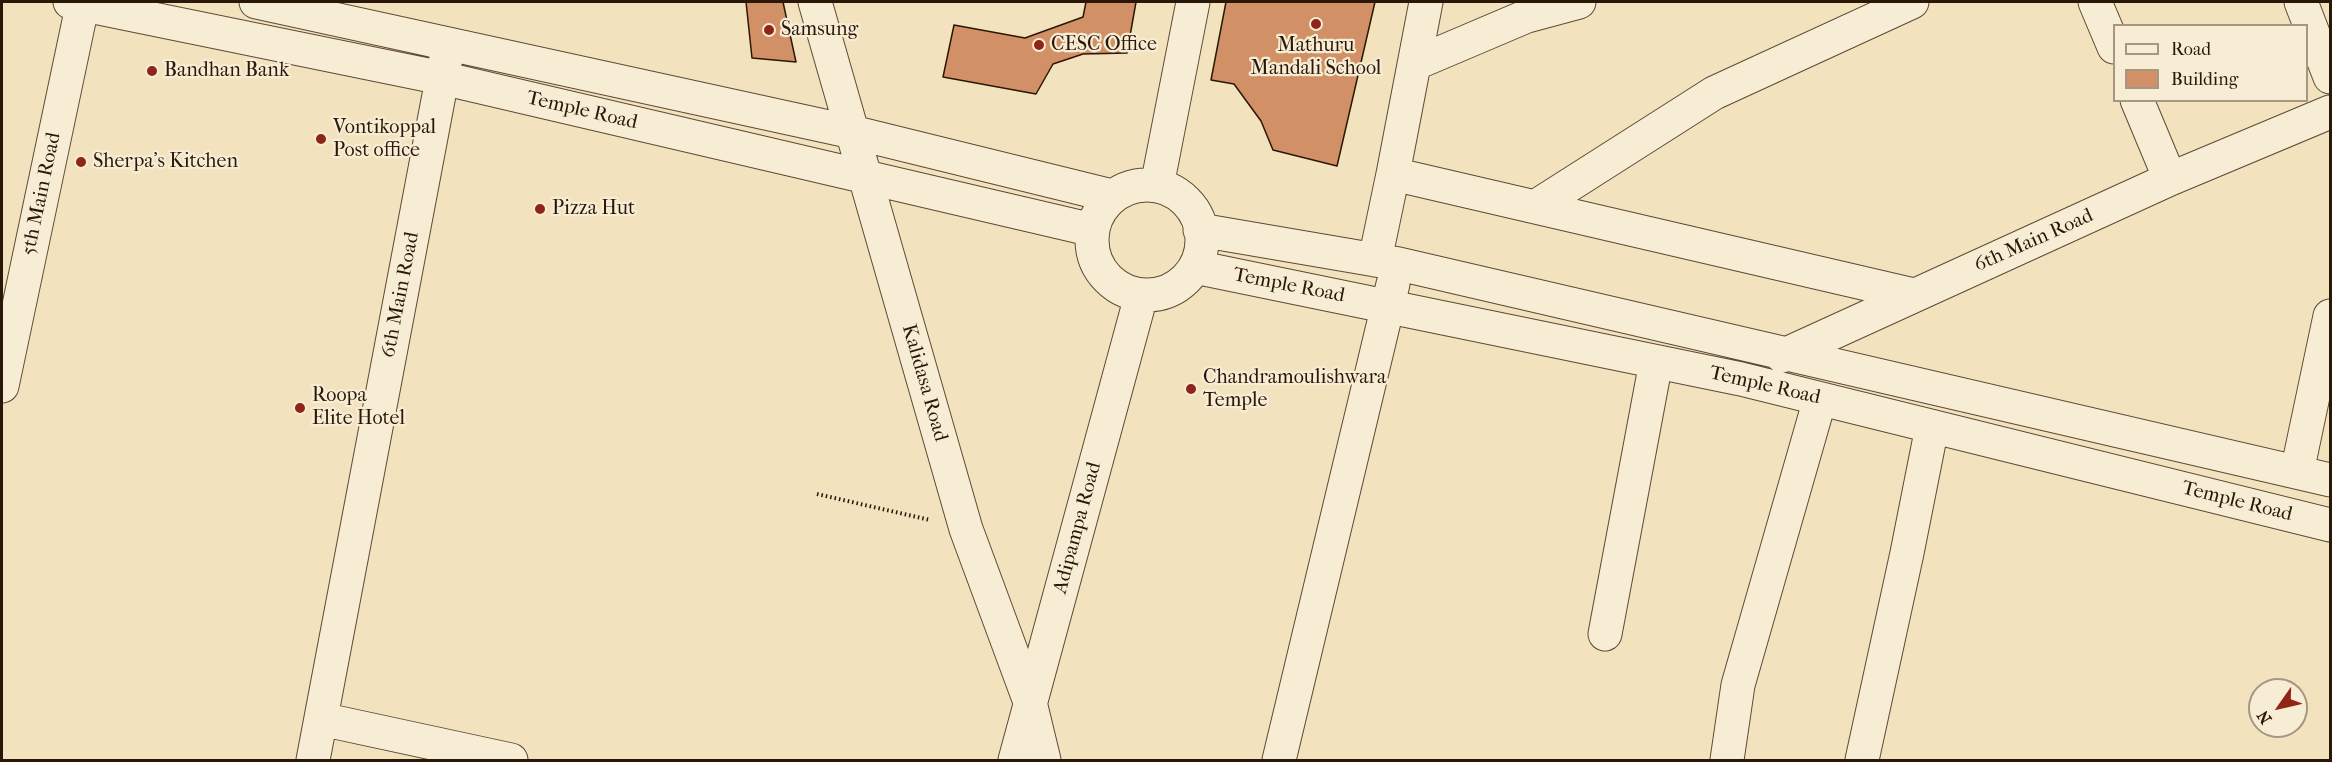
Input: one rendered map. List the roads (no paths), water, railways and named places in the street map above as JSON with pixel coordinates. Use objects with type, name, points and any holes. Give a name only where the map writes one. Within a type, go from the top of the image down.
[{"type":"street","name":"Temple Road","points":[[78,2],[442,78],[1093,230]]},
{"type":"street","name":"5th Main Road","points":[[2,386],[78,2]]},
{"type":"street","name":"Temple Road","points":[[256,2],[449,42],[852,132],[1112,196]]},
{"type":"street","name":"Kalidasa Road","points":[[815,2],[966,529],[1030,702],[1044,760]]},
{"type":"street","points":[[1156,186],[1193,2]]},
{"type":"street","points":[[1280,760],[1386,306],[1393,174],[1426,2]]},
{"type":"street","points":[[1414,64],[1527,16],[1579,2]]},
{"type":"street","points":[[1534,207],[1714,93],[1912,2]]},
{"type":"street","points":[[2095,2],[2113,42]]},
{"type":"street","points":[[2301,2],[2331,77]]},
{"type":"street","name":"6th Main Road","points":[[312,760],[449,42]]},
{"type":"street","points":[[2138,102],[2170,179]]},
{"type":"street","name":"6th Main Road","points":[[1741,379],[1787,353],[2170,179],[2331,112]]},
{"type":"street","points":[[1393,174],[1914,295]]},
{"type":"street","points":[[1145,184],[1163,187],[1179,195],[1191,207],[1200,225],[1202,244],[1195,267],[1188,278],[1173,290],[1155,296],[1142,296],[1118,288],[1103,276],[1094,260],[1090,243],[1100,209],[1112,196],[1128,187],[1145,184]]},
{"type":"street","name":"Temple Road","points":[[1200,230],[1387,262],[2331,480]]},
{"type":"street","name":"Temple Road","points":[[1195,267],[1741,379],[2331,525]]},
{"type":"street","name":"Adipampa Road","points":[[1015,760],[1142,296]]},
{"type":"street","points":[[2297,472],[2331,316]]},
{"type":"street","points":[[1605,634],[1656,362]]},
{"type":"street","points":[[1727,760],[1738,686],[1820,399]]},
{"type":"street","points":[[1862,760],[1905,565],[1932,427]]},
{"type":"street","points":[[321,719],[511,760]]},
{"type":"place","name":"Mathuru Mandali School","points":[[1316,24]]},
{"type":"place","name":"Samsung","points":[[769,30]]},
{"type":"place","name":"CESC Office","points":[[1039,45]]},
{"type":"place","name":"Bandhan Bank","points":[[152,71]]},
{"type":"place","name":"Vontikoppal Post office","points":[[321,139]]},
{"type":"place","name":"Sherpa's Kitchen","points":[[81,162]]},
{"type":"place","name":"Pizza Hut","points":[[540,209]]},
{"type":"place","name":"Chandramoulishwara Temple","points":[[1191,389]]},
{"type":"place","name":"Roopa Elite Hotel","points":[[300,408]]}]
